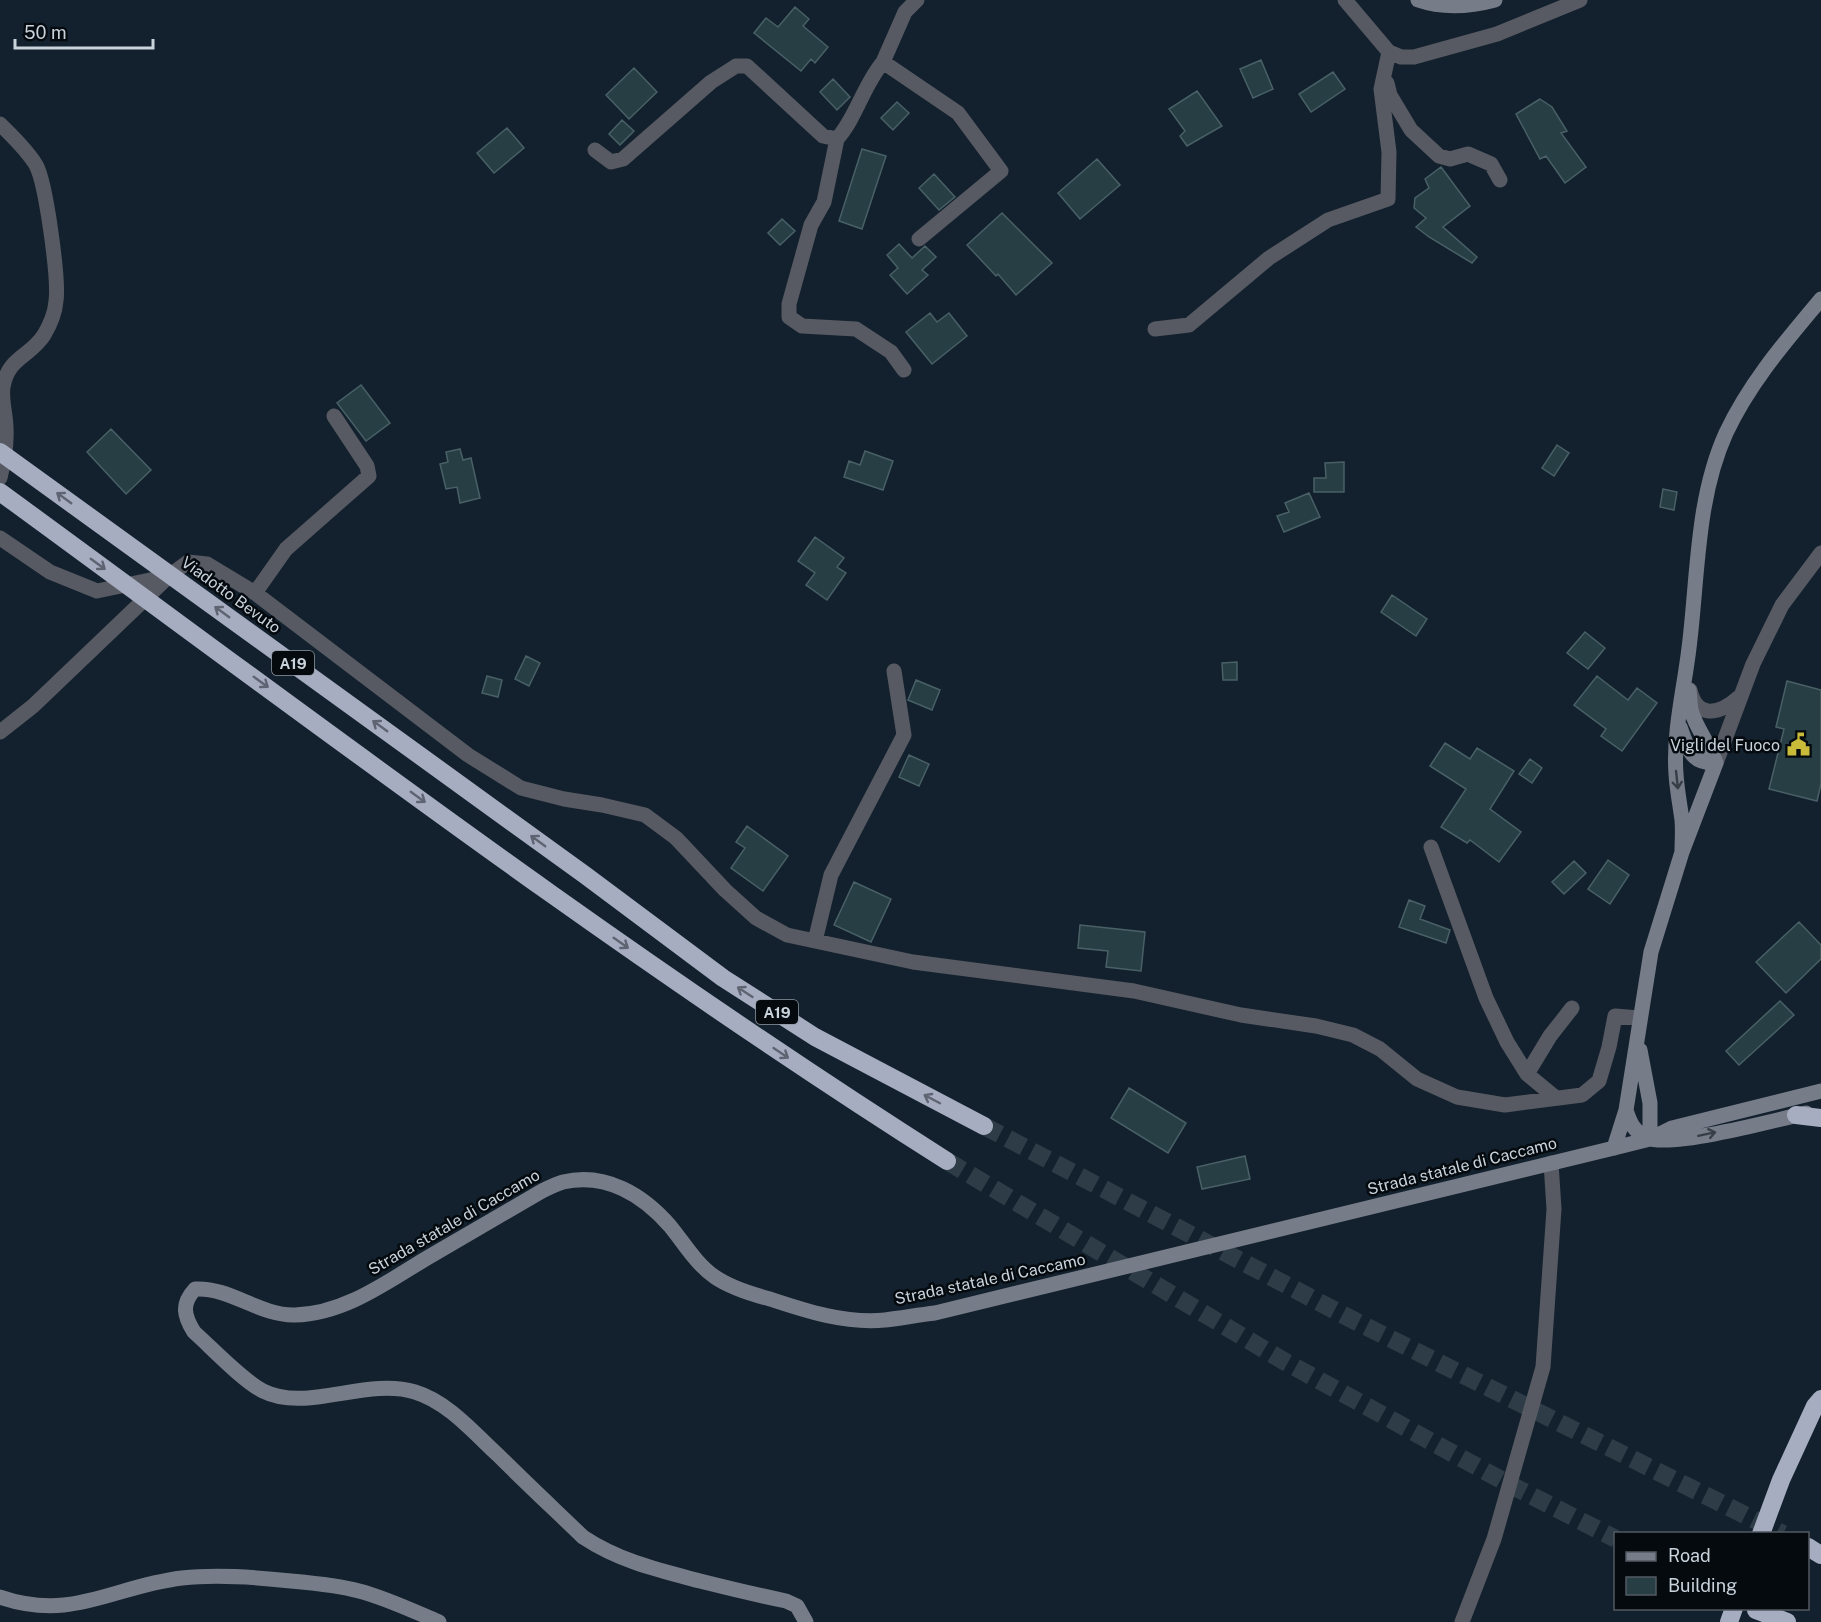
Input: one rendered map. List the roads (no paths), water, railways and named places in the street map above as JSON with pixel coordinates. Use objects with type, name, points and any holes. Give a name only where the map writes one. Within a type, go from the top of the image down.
[{"type":"highway","name":"Viadotto Bevuto","points":[[0,452],[585,875],[723,978],[815,1037],[984,1126]]},
{"type":"highway","name":"A19","points":[[0,492],[572,910],[785,1056],[947,1161]]},
{"type":"highway","points":[[1796,1115],[1821,1118]]},
{"type":"highway","points":[[1761,1532],[1781,1480],[1815,1407],[1821,1399]]},
{"type":"highway","points":[[1756,1610],[1787,1622]]},
{"type":"main road","points":[[1418,0],[1453,7],[1477,5],[1495,0]]},
{"type":"main road","points":[[1682,852],[1682,823],[1676,774],[1678,722],[1705,507],[1714,466],[1726,434],[1746,394],[1769,361],[1821,299]]},
{"type":"main road","points":[[1614,1148],[1626,1110],[1651,952],[1682,852],[1716,764],[1712,751],[1690,708],[1689,648]]},
{"type":"main road","points":[[1678,722],[1689,750],[1697,760],[1705,764],[1716,764]]},
{"type":"main road","points":[[1626,1110],[1631,1126],[1638,1133],[1650,1139],[1650,1103],[1638,1037]]},
{"type":"main road","name":"Strada statale di Caccamo","points":[[806,1622],[797,1606],[786,1601],[651,1569],[603,1550],[583,1537],[459,1419],[434,1401],[418,1393],[402,1388],[386,1387],[291,1399],[262,1390],[194,1332],[187,1320],[185,1308],[188,1297],[195,1289],[208,1288],[274,1313],[294,1315],[312,1314],[339,1307],[542,1191],[562,1182],[584,1180],[613,1185],[639,1196],[669,1226],[698,1262],[715,1277],[739,1290],[803,1310],[840,1318],[883,1320],[935,1313],[1614,1148],[1650,1139],[1672,1128],[1821,1091]]},
{"type":"main road","points":[[1650,1103],[1661,1119],[1672,1128]]},
{"type":"main road","name":"Strada statale di Caccamo","points":[[1650,1139],[1676,1141],[1821,1109]]},
{"type":"main road","points":[[0,1597],[14,1602],[59,1607],[95,1601],[150,1584],[180,1578],[256,1577],[358,1591],[395,1603],[439,1622]]},
{"type":"street","points":[[904,370],[891,352],[856,329],[802,326],[789,317],[789,304],[811,225],[824,202],[837,139],[845,129],[872,76],[883,62],[905,12],[917,0]]},
{"type":"street","points":[[1345,0],[1389,52],[1401,57],[1414,57],[1497,34],[1580,0]]},
{"type":"street","points":[[1155,329],[1189,325],[1279,251],[1329,220],[1388,199],[1389,152],[1381,89],[1389,52]]},
{"type":"street","points":[[883,62],[958,113],[1001,171],[919,239]]},
{"type":"street","points":[[595,150],[611,162],[623,159],[711,82],[736,66],[747,66],[823,136],[837,139]]},
{"type":"street","points":[[1385,78],[1390,95],[1411,130],[1439,156],[1450,159],[1468,154],[1491,164],[1500,180]]},
{"type":"street","points":[[0,124],[22,146],[37,167],[44,192],[57,299],[52,320],[43,337],[9,367],[3,388],[6,430],[4,462],[0,478]]},
{"type":"street","points":[[255,593],[286,549],[369,476],[367,466],[334,416]]},
{"type":"street","points":[[0,538],[50,572],[97,591],[169,576]]},
{"type":"street","points":[[1716,764],[1739,697],[1782,605],[1821,552]]},
{"type":"street","points":[[0,732],[33,706],[169,576],[188,562],[207,564],[255,593],[468,755],[521,788],[564,800],[602,805],[645,815],[676,838],[725,890],[756,918],[787,935],[913,962],[1134,991],[1241,1015],[1316,1026],[1353,1035],[1380,1049],[1417,1079],[1457,1097],[1505,1106],[1582,1095],[1599,1081],[1615,1016],[1639,1018]]},
{"type":"street","points":[[815,941],[831,875],[904,735],[894,671]]},
{"type":"street","points":[[1689,688],[1696,704],[1710,711],[1726,709],[1739,697]]},
{"type":"street","points":[[1431,847],[1486,998],[1507,1042],[1527,1074],[1556,1098]]},
{"type":"street","points":[[1527,1074],[1550,1036],[1572,1008]]},
{"type":"street","points":[[1462,1622],[1494,1539],[1543,1367],[1554,1209],[1551,1163]]},
{"type":"tunnel","points":[[984,1126],[1355,1321],[1779,1532]]},
{"type":"tunnel","points":[[947,1161],[1282,1360],[1505,1482],[1614,1538]]},
{"type":"place","name":"Vigli del Fuoco","points":[[1798,745]]}]
